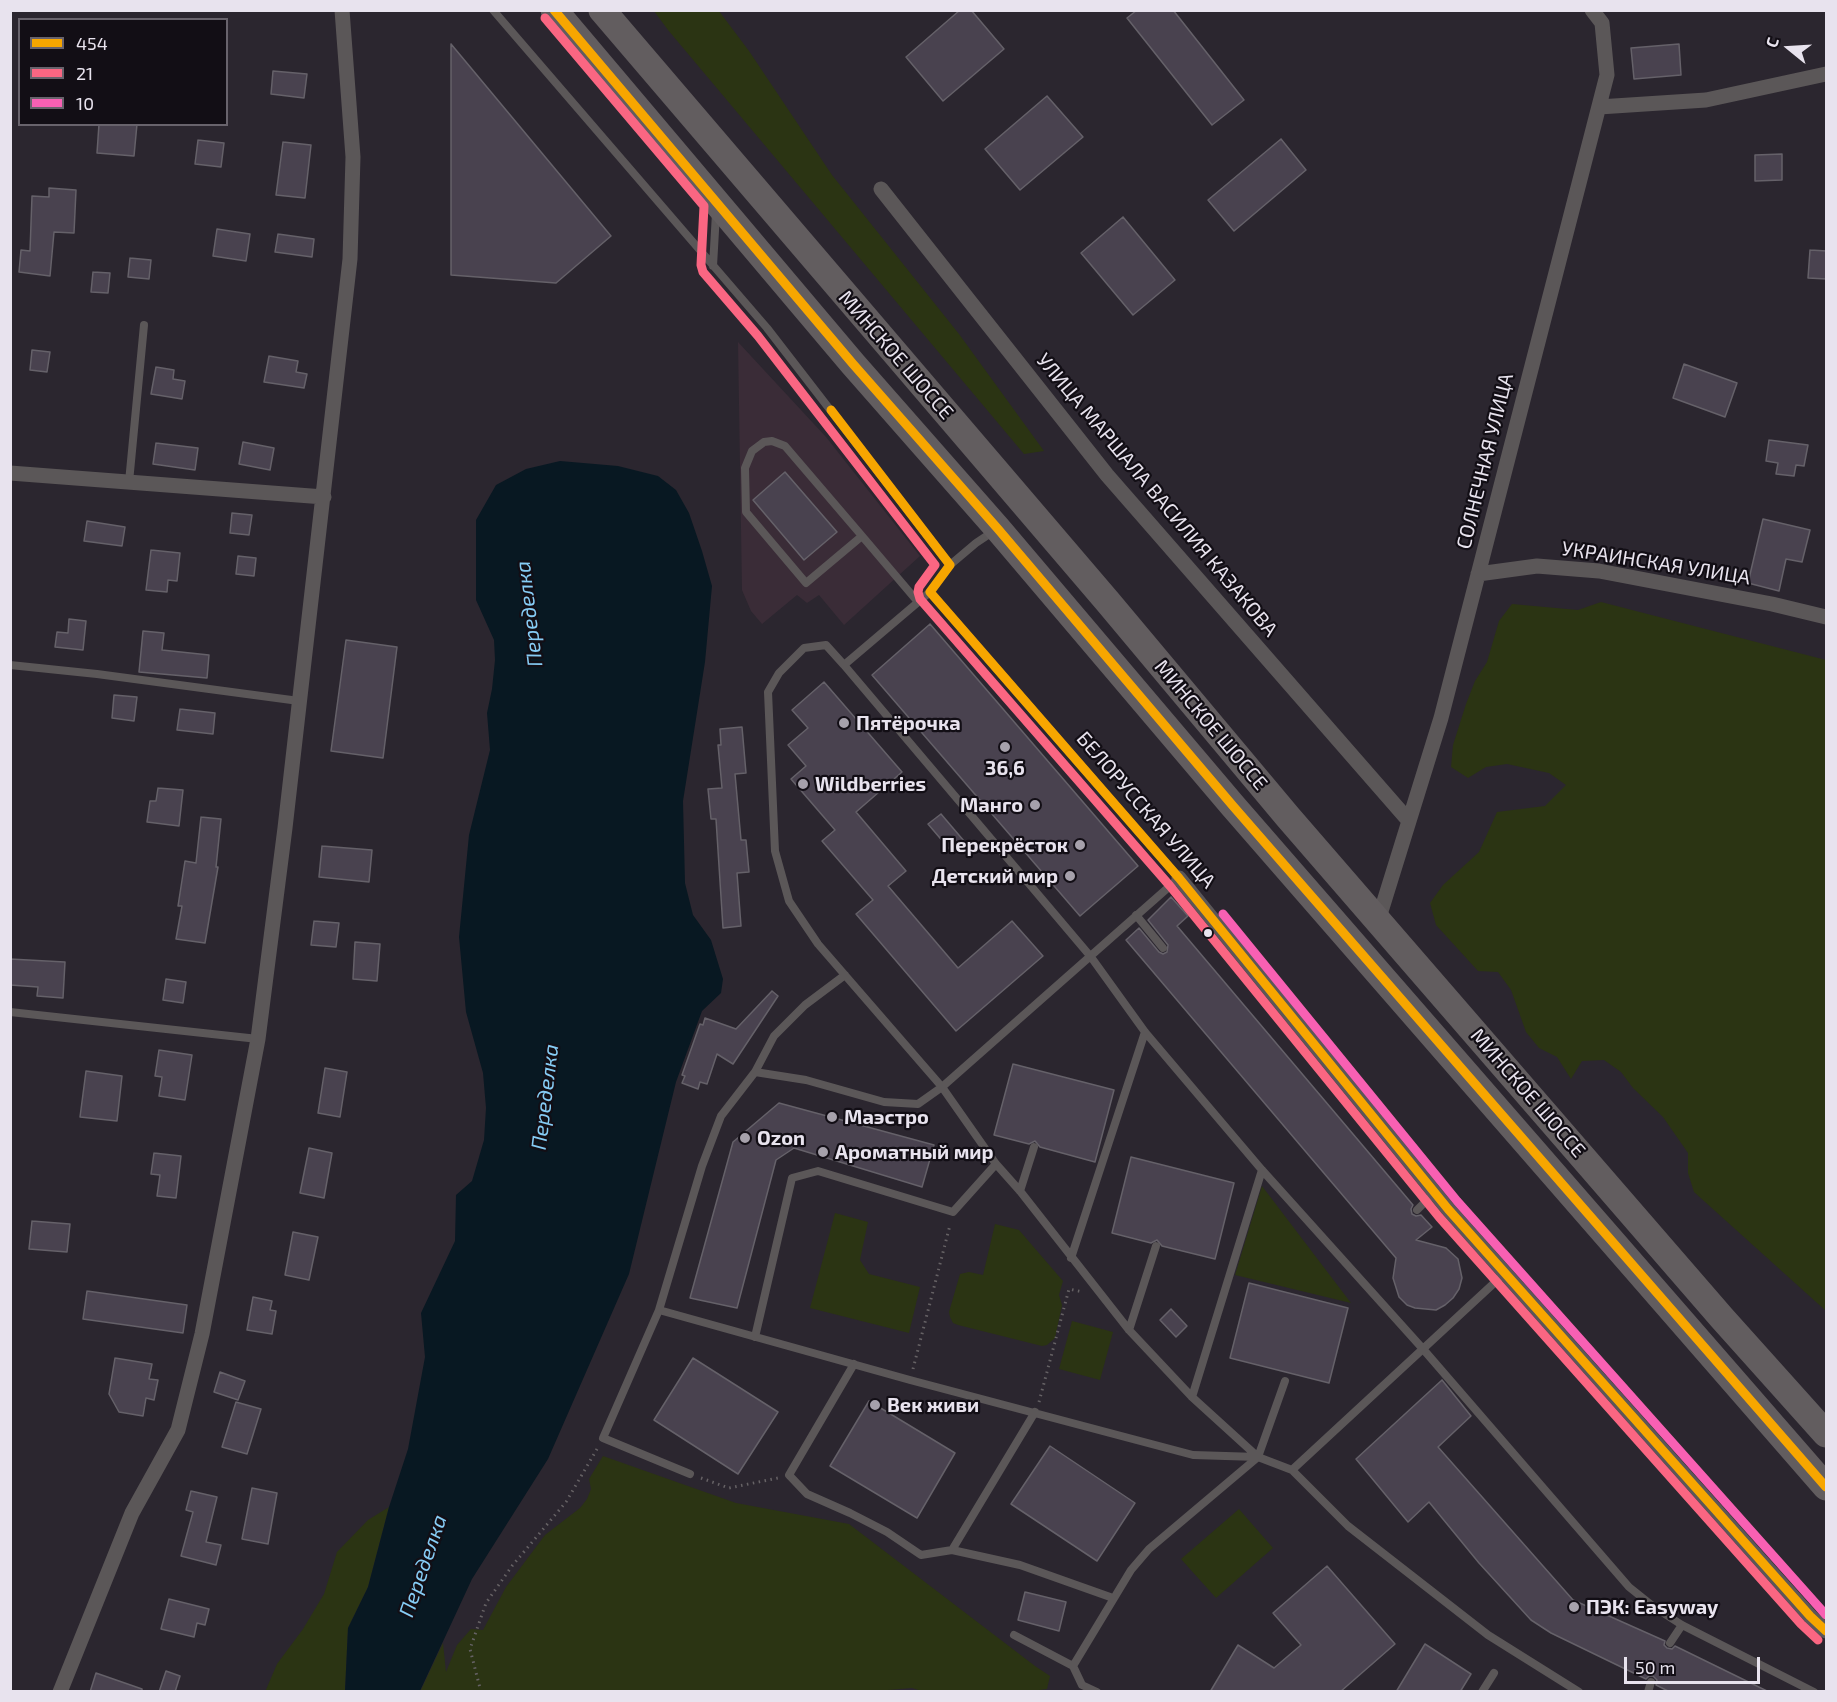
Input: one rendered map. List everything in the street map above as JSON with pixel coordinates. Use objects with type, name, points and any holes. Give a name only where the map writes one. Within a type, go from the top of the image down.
[{"type":"highway","name":"МИНСКОЕ ШОССЕ","points":[[554,10],[853,364],[998,529],[1248,824],[1827,1487]]},
{"type":"highway","name":"МИНСКОЕ ШОССЕ","points":[[602,10],[1378,921],[1722,1318],[1827,1434]]},
{"type":"street","points":[[60,1692],[132,1513],[178,1430],[202,1334],[258,1039],[324,497],[350,259],[353,157],[342,10]]},
{"type":"street","name":"СОЛНЕЧНАЯ УЛИЦА","points":[[1378,921],[1441,718],[1607,75],[1602,23],[1592,10]]},
{"type":"street","points":[[1599,107],[1706,100],[1827,74]]},
{"type":"street","name":"УЛИЦА МАРШАЛА ВАСИЛИЯ КАЗАКОВА","points":[[881,189],[1107,475],[1409,821]]},
{"type":"street","points":[[10,473],[324,497]]},
{"type":"street","name":"УКРАИНСКАЯ УЛИЦА","points":[[1478,574],[1537,566],[1599,571],[1772,604],[1827,617]]},
{"type":"street","name":"БЕЛОРУССКАЯ УЛИЦА","points":[[1179,878],[1434,1193],[1810,1616],[1827,1631]]},
{"type":"lane","points":[[493,10],[767,328],[950,565]]},
{"type":"lane","points":[[713,266],[716,202]]},
{"type":"lane","points":[[129,482],[144,325]]},
{"type":"lane","points":[[861,536],[806,583],[746,512],[745,468],[752,451],[764,442],[772,441],[785,446],[918,602]]},
{"type":"lane","points":[[844,665],[930,592],[950,565],[976,543],[998,529]]},
{"type":"lane","name":"БЕЛОРУССКАЯ УЛИЦА","points":[[930,592],[1179,878]]},
{"type":"lane","points":[[1258,1457],[1192,1397],[1102,1298],[1020,1191],[996,1164],[942,1087],[818,944],[789,901],[774,851],[768,692],[779,673],[804,648],[826,645],[844,665],[1091,957],[1145,1032],[1262,1170],[1423,1349],[1629,1587],[1682,1625],[1814,1692]]},
{"type":"lane","points":[[10,665],[97,674],[299,701]]},
{"type":"lane","points":[[754,1072],[806,1080],[884,1102],[918,1104],[942,1087],[1179,878]]},
{"type":"lane","points":[[1136,915],[1163,948]]},
{"type":"lane","points":[[690,1474],[603,1438],[659,1310],[702,1166],[722,1116],[754,1072],[774,1036],[806,1005],[845,975]]},
{"type":"lane","points":[[10,1012],[258,1039]]},
{"type":"lane","points":[[1071,1258],[1145,1032]]},
{"type":"lane","points":[[1020,1191],[1034,1147]]},
{"type":"lane","points":[[755,1337],[792,1178],[818,1171],[953,1212],[996,1164]]},
{"type":"lane","points":[[1192,1397],[1262,1170]]},
{"type":"lane","points":[[1417,1210],[1434,1193]]},
{"type":"lane","points":[[1129,1330],[1156,1246]]},
{"type":"lane","points":[[1293,1470],[1505,1273]]},
{"type":"lane","points":[[659,1310],[1193,1455],[1258,1457],[1293,1470],[1348,1526],[1488,1635],[1579,1692]]},
{"type":"lane","points":[[854,1364],[789,1475],[807,1494],[887,1532],[921,1555],[952,1550],[1020,1565],[1113,1598]]},
{"type":"lane","points":[[1073,1666],[1131,1570],[1149,1549],[1258,1457],[1285,1381]]},
{"type":"lane","points":[[952,1550],[1035,1412]]},
{"type":"lane","points":[[1670,1643],[1682,1625]]},
{"type":"lane","points":[[1014,1635],[1073,1666],[1082,1685],[1097,1692]]},
{"type":"lane","points":[[1482,1692],[1494,1673]]},
{"type":"lane","points":[[1648,1692],[1651,1682]]},
{"type":"path","points":[[910,1380],[953,1212]]},
{"type":"path","points":[[1035,1412],[1070,1289],[1102,1298]]},
{"type":"path","points":[[481,1692],[470,1649],[486,1604],[512,1566],[566,1502],[593,1456]]},
{"type":"path","points":[[690,1474],[729,1488],[789,1475]]},
{"type":"shaded area","points":[[738,342],[826,437],[920,556],[844,625],[819,595],[807,603],[797,595],[762,624],[751,611],[742,590]]},
{"type":"green space","points":[[654,11],[719,11],[749,51],[832,175],[959,334],[1044,451],[1024,454]]},
{"type":"green space","points":[[1601,602],[1826,660],[1826,1311],[1694,1192],[1688,1173],[1688,1153],[1663,1117],[1633,1088],[1621,1072],[1604,1060],[1582,1061],[1571,1079],[1557,1057],[1539,1048],[1526,1032],[1511,990],[1498,972],[1478,971],[1436,925],[1430,903],[1443,885],[1479,852],[1497,812],[1545,806],[1566,785],[1549,773],[1507,764],[1486,767],[1468,778],[1451,767],[1453,745],[1466,704],[1475,681],[1487,662],[1499,621],[1512,604],[1578,610]]},
{"type":"green space","points":[[1262,1186],[1351,1303],[1235,1275]]},
{"type":"green space","points":[[835,1213],[868,1222],[860,1260],[869,1274],[920,1287],[909,1333],[810,1308]]},
{"type":"green space","points":[[995,1224],[1019,1230],[1063,1281],[1059,1295],[1062,1305],[1055,1338],[1047,1345],[1042,1346],[958,1325],[953,1323],[950,1317],[949,1312],[960,1274],[969,1272],[983,1275]]},
{"type":"green space","points":[[1072,1321],[1113,1332],[1100,1380],[1059,1369]]},
{"type":"green space","points":[[603,1456],[736,1503],[849,1524],[1050,1676],[1047,1689],[1025,1692],[925,1692],[912,1688],[864,1692],[420,1692],[443,1643],[446,1672],[457,1645],[471,1629],[483,1630],[506,1587],[545,1535],[580,1508],[587,1499],[591,1489],[589,1479]]},
{"type":"green space","points":[[389,1507],[368,1587],[348,1628],[345,1691],[265,1692],[277,1664],[303,1629],[324,1594],[337,1552],[368,1520]]},
{"type":"green space","points":[[1239,1509],[1273,1548],[1216,1598],[1181,1559]]},
{"type":"water","name":"Переделка","points":[[560,461],[618,466],[658,476],[676,490],[689,513],[702,551],[712,586],[705,662],[683,801],[685,883],[693,915],[711,940],[723,979],[721,993],[702,1011],[676,1082],[629,1274],[548,1459],[472,1579],[420,1691],[345,1691],[348,1628],[368,1587],[389,1507],[408,1449],[425,1357],[421,1313],[455,1241],[456,1195],[472,1181],[484,1140],[486,1108],[483,1073],[466,1012],[459,937],[469,835],[490,750],[487,713],[495,660],[494,640],[476,600],[476,520],[496,485],[526,469]]},
{"type":"building","points":[[960,10],[971,10],[1004,49],[943,101],[906,57]]},
{"type":"building","points":[[1137,10],[1173,10],[1244,100],[1212,125],[1127,18]]},
{"type":"building","points":[[451,44],[611,236],[556,283],[451,275]]},
{"type":"building","points":[[1679,44],[1681,75],[1634,79],[1631,48]]},
{"type":"building","points":[[273,71],[307,74],[304,98],[271,94]]},
{"type":"building","points":[[1047,96],[1083,137],[1020,190],[985,149]]},
{"type":"building","points":[[99,126],[137,126],[134,156],[97,153]]},
{"type":"building","points":[[1281,139],[1306,170],[1234,231],[1208,200]]},
{"type":"building","points":[[198,140],[224,143],[221,167],[195,164]]},
{"type":"building","points":[[283,142],[311,145],[305,198],[276,195]]},
{"type":"building","points":[[1782,154],[1782,180],[1755,181],[1755,155]]},
{"type":"building","points":[[49,188],[76,190],[74,233],[54,232],[50,276],[19,272],[21,250],[30,251],[32,196],[49,197]]},
{"type":"building","points":[[1123,217],[1175,280],[1133,315],[1081,253]]},
{"type":"building","points":[[217,229],[250,234],[246,261],[213,256]]},
{"type":"building","points":[[278,234],[314,239],[312,257],[275,252]]},
{"type":"building","points":[[1810,250],[1827,251],[1827,279],[1808,278]]},
{"type":"building","points":[[130,258],[151,260],[149,279],[128,277]]},
{"type":"building","points":[[93,272],[110,273],[108,293],[91,292]]},
{"type":"building","points":[[32,350],[50,352],[47,372],[30,370]]},
{"type":"building","points":[[269,356],[298,361],[296,372],[307,374],[304,388],[264,382]]},
{"type":"building","points":[[1684,364],[1737,383],[1725,417],[1673,398]]},
{"type":"building","points":[[156,367],[174,370],[173,379],[185,381],[182,399],[151,394]]},
{"type":"building","points":[[1769,440],[1808,445],[1804,466],[1796,465],[1794,476],[1776,474],[1778,463],[1766,461]]},
{"type":"building","points":[[243,442],[274,448],[270,470],[239,464]]},
{"type":"building","points":[[156,443],[198,448],[195,470],[153,464]]},
{"type":"building","points":[[785,472],[837,532],[804,560],[753,500]]},
{"type":"building","points":[[232,513],[252,515],[249,535],[230,533]]},
{"type":"building","points":[[1763,519],[1810,530],[1802,562],[1786,559],[1779,591],[1748,583]]},
{"type":"building","points":[[87,521],[125,527],[122,546],[84,541]]},
{"type":"building","points":[[151,550],[180,553],[177,581],[168,580],[167,592],[146,590]]},
{"type":"building","points":[[238,556],[256,558],[254,576],[236,574]]},
{"type":"building","points":[[69,619],[86,621],[83,650],[55,647],[57,632],[68,633]]},
{"type":"building","name":"Манго","points":[[930,624],[1138,866],[1080,916],[872,675]]},
{"type":"building","points":[[143,631],[164,633],[162,650],[209,655],[207,678],[139,672]]},
{"type":"building","points":[[346,640],[397,647],[383,758],[331,751]]},
{"type":"building","points":[[824,682],[902,772],[856,812],[906,871],[888,886],[958,968],[1012,921],[1043,956],[956,1031],[856,914],[873,900],[822,841],[835,830],[791,779],[806,766],[788,745],[808,728],[792,710]]},
{"type":"building","points":[[114,695],[137,697],[134,721],[112,718]]},
{"type":"building","points":[[180,709],[215,713],[213,734],[177,730]]},
{"type":"building","points":[[742,727],[746,773],[735,774],[741,840],[746,840],[749,872],[737,873],[741,926],[723,928],[716,819],[711,819],[708,789],[722,788],[718,745],[721,745],[720,729]]},
{"type":"building","points":[[158,788],[183,790],[179,826],[147,822],[150,801],[156,801]]},
{"type":"building","points":[[941,814],[964,841],[951,851],[928,824]]},
{"type":"building","points":[[201,817],[221,819],[216,867],[218,867],[205,943],[176,939],[182,906],[178,906],[185,861],[196,863]]},
{"type":"building","points":[[322,846],[372,850],[369,882],[319,877]]},
{"type":"building","points":[[1171,897],[1188,916],[1177,926],[1413,1205],[1412,1214],[1421,1215],[1432,1227],[1416,1240],[1446,1248],[1458,1259],[1462,1278],[1459,1289],[1445,1305],[1436,1310],[1415,1308],[1407,1305],[1399,1297],[1393,1278],[1396,1258],[1126,940],[1139,928],[1159,952],[1163,954],[1167,952],[1168,945],[1148,920]]},
{"type":"building","points":[[314,921],[339,923],[336,947],[311,945]]},
{"type":"building","points":[[355,942],[380,944],[377,981],[353,979]]},
{"type":"building","points":[[10,959],[65,962],[63,998],[37,996],[38,987],[10,985]]},
{"type":"building","points":[[166,979],[186,982],[183,1003],[163,1000]]},
{"type":"building","points":[[772,991],[778,996],[733,1064],[717,1054],[707,1084],[700,1082],[698,1089],[682,1083],[685,1076],[682,1075],[700,1024],[703,1025],[705,1018],[736,1029]]},
{"type":"building","points":[[159,1050],[192,1055],[185,1100],[159,1096],[162,1077],[155,1076]]},
{"type":"building","points":[[1013,1064],[1114,1090],[1095,1162],[1040,1147],[1035,1141],[1029,1144],[994,1135]]},
{"type":"building","points":[[325,1068],[347,1072],[340,1117],[318,1113]]},
{"type":"building","points":[[86,1071],[122,1076],[117,1121],[80,1117]]},
{"type":"building","points":[[779,1103],[934,1145],[922,1187],[794,1148],[776,1160],[737,1308],[690,1298],[733,1142]]},
{"type":"building","points":[[309,1148],[332,1153],[324,1198],[300,1193]]},
{"type":"building","points":[[154,1153],[181,1156],[176,1198],[157,1196],[160,1175],[151,1174]]},
{"type":"building","points":[[1131,1157],[1234,1183],[1215,1259],[1162,1246],[1157,1240],[1151,1243],[1112,1233]]},
{"type":"building","points":[[32,1221],[70,1224],[67,1252],[29,1249]]},
{"type":"building","points":[[293,1232],[318,1237],[309,1280],[285,1275]]},
{"type":"building","points":[[1249,1283],[1348,1308],[1329,1383],[1230,1358]]},
{"type":"building","points":[[87,1291],[187,1305],[183,1333],[83,1319]]},
{"type":"building","points":[[253,1297],[272,1301],[270,1310],[276,1311],[272,1334],[247,1330]]},
{"type":"building","points":[[1171,1309],[1187,1326],[1176,1337],[1160,1320]]},
{"type":"building","points":[[115,1358],[152,1364],[149,1379],[158,1380],[154,1400],[146,1398],[143,1416],[119,1412],[109,1394]]},
{"type":"building","points":[[693,1358],[778,1412],[738,1474],[654,1420]]},
{"type":"building","points":[[220,1372],[245,1381],[238,1400],[214,1392]]},
{"type":"building","points":[[1442,1380],[1471,1416],[1438,1447],[1573,1600],[1665,1641],[1664,1645],[1667,1648],[1672,1649],[1675,1646],[1769,1692],[1670,1692],[1656,1685],[1657,1680],[1653,1676],[1646,1679],[1551,1633],[1531,1620],[1479,1563],[1429,1502],[1408,1522],[1356,1459]]},
{"type":"building","points":[[869,1401],[955,1453],[917,1518],[830,1466]]},
{"type":"building","points":[[236,1402],[261,1409],[247,1454],[222,1447]]},
{"type":"building","points":[[1050,1446],[1135,1503],[1097,1561],[1011,1504]]},
{"type":"building","points":[[252,1488],[277,1493],[268,1544],[242,1539]]},
{"type":"building","points":[[191,1491],[217,1497],[206,1542],[221,1545],[216,1565],[181,1556],[193,1512],[186,1510]]},
{"type":"building","points":[[1327,1566],[1395,1644],[1340,1692],[1210,1692],[1238,1645],[1274,1668],[1301,1645],[1273,1613]]},
{"type":"building","points":[[1025,1592],[1066,1602],[1059,1631],[1018,1620]]},
{"type":"building","points":[[169,1599],[209,1609],[205,1625],[197,1623],[194,1637],[161,1629]]},
{"type":"building","points":[[1425,1644],[1471,1674],[1460,1692],[1396,1692]]},
{"type":"building","points":[[166,1671],[180,1676],[175,1692],[159,1692]]},
{"type":"building","points":[[96,1673],[142,1689],[142,1692],[90,1692]]},
{"type":"transit line","name":"454","points":[[554,10],[853,364],[998,529],[1233,806],[1826,1487]]},
{"type":"transit line","name":"21","points":[[545,18],[704,206],[701,265],[703,272],[758,336],[935,565],[919,587],[920,599],[1170,886],[1439,1217],[1801,1624],[1818,1640]]},
{"type":"transit line","name":"454","points":[[831,410],[950,565],[930,592],[1179,878],[1448,1209],[1810,1616],[1826,1631]]},
{"type":"transit line","name":"10","points":[[1223,914],[1457,1201],[1826,1615]]},
{"type":"place","name":"Пятёрочка","points":[[844,723]]},
{"type":"place","name":"36,6","points":[[1005,747]]},
{"type":"place","name":"Wildberries","points":[[803,784]]},
{"type":"place","name":"Манго","points":[[1035,805]]},
{"type":"place","name":"Перекрёсток","points":[[1080,845]]},
{"type":"place","name":"Детский мир","points":[[1070,876]]},
{"type":"place","name":"Маэстро","points":[[832,1117]]},
{"type":"place","name":"Ozon","points":[[745,1138]]},
{"type":"place","name":"Ароматный мир","points":[[823,1152]]},
{"type":"place","name":"Век живи","points":[[875,1405]]},
{"type":"place","name":"ПЭК: Easyway","points":[[1574,1607]]}]
